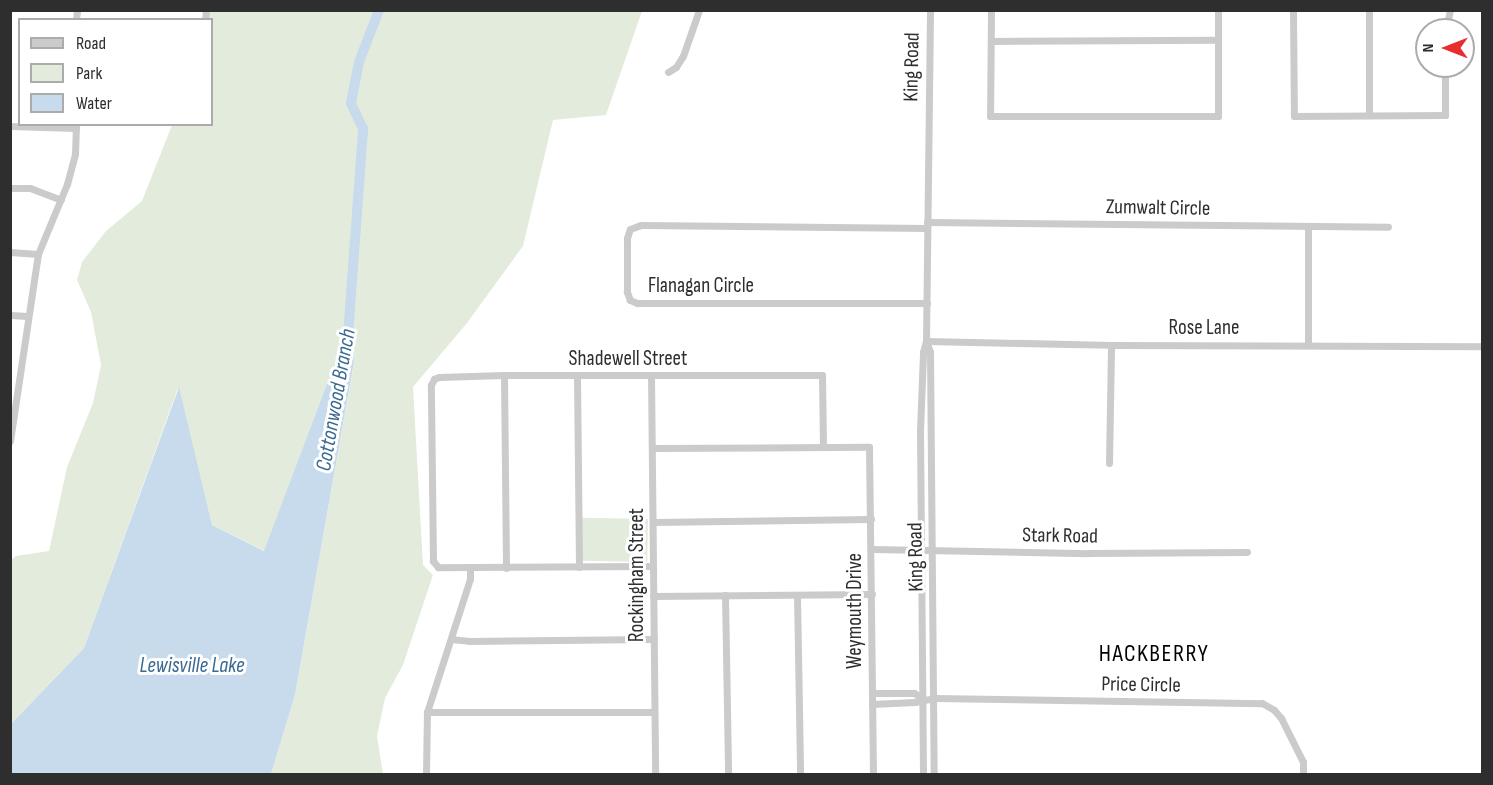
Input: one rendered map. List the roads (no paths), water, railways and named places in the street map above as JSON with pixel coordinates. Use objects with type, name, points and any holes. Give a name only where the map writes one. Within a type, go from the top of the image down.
[{"type":"street","points":[[668,72],[676,67],[683,56],[699,10]]},
{"type":"street","name":"King Road","points":[[923,774],[920,477],[923,352],[926,341],[927,303],[930,10]]},
{"type":"street","points":[[991,10],[990,116],[1218,116],[1218,10]]},
{"type":"street","points":[[1293,10],[1294,116],[1445,115],[1445,78]]},
{"type":"street","points":[[1369,10],[1370,115]]},
{"type":"street","points":[[991,41],[1218,40]]},
{"type":"street","points":[[10,126],[76,126],[75,154],[61,200],[38,254],[10,441]]},
{"type":"street","points":[[10,188],[30,188],[61,200]]},
{"type":"street","name":"Flanagan Circle","points":[[927,225],[641,225],[630,229],[627,238],[627,292],[630,300],[637,303],[927,303]]},
{"type":"street","name":"Zumwalt Circle","points":[[927,225],[1388,227]]},
{"type":"street","points":[[1308,227],[1308,345]]},
{"type":"street","points":[[10,252],[38,254]]},
{"type":"street","points":[[10,315],[27,316]]},
{"type":"street","name":"King Road","points":[[926,341],[930,352],[934,774]]},
{"type":"street","name":"Rose Lane","points":[[926,341],[1111,345],[1482,346]]},
{"type":"street","points":[[1109,464],[1111,345]]},
{"type":"street","points":[[504,375],[506,568]]},
{"type":"street","points":[[577,375],[579,567]]},
{"type":"street","name":"Rockingham Street","points":[[651,375],[655,774]]},
{"type":"street","name":"Shadewell Street","points":[[470,568],[442,568],[433,561],[431,385],[439,376],[822,375],[823,447]]},
{"type":"street","points":[[10,376],[19,376]]},
{"type":"street","points":[[653,448],[823,447]]},
{"type":"street","name":"Weymouth Drive","points":[[823,447],[869,447],[873,774]]},
{"type":"street","points":[[920,477],[932,476]]},
{"type":"street","points":[[653,522],[871,519]]},
{"type":"street","name":"Stark Road","points":[[872,549],[1088,554],[1247,552]]},
{"type":"street","points":[[426,774],[426,712],[470,579],[470,568],[653,566]]},
{"type":"street","points":[[653,596],[872,594]]},
{"type":"street","points":[[726,595],[728,774]]},
{"type":"street","points":[[797,595],[800,774]]},
{"type":"street","points":[[451,639],[469,641],[654,639]]},
{"type":"street","points":[[922,652],[933,653]]},
{"type":"street","points":[[872,693],[914,693],[922,698],[915,702],[872,704]]},
{"type":"street","name":"Price Circle","points":[[922,698],[1262,703],[1274,710],[1281,718],[1303,762],[1303,774]]},
{"type":"street","points":[[426,712],[654,712]]},
{"type":"water","name":"Lewisville Lake","points":[[350,323],[354,362],[295,695],[271,774],[11,774],[11,724],[84,648],[179,387],[212,525],[264,551]]},
{"type":"waterway","name":"Cottonwood Branch","points":[[348,335],[363,129],[351,103],[359,62],[379,10]]},
{"type":"district","name":"HACKBERRY","points":[[1154,654]]}]
